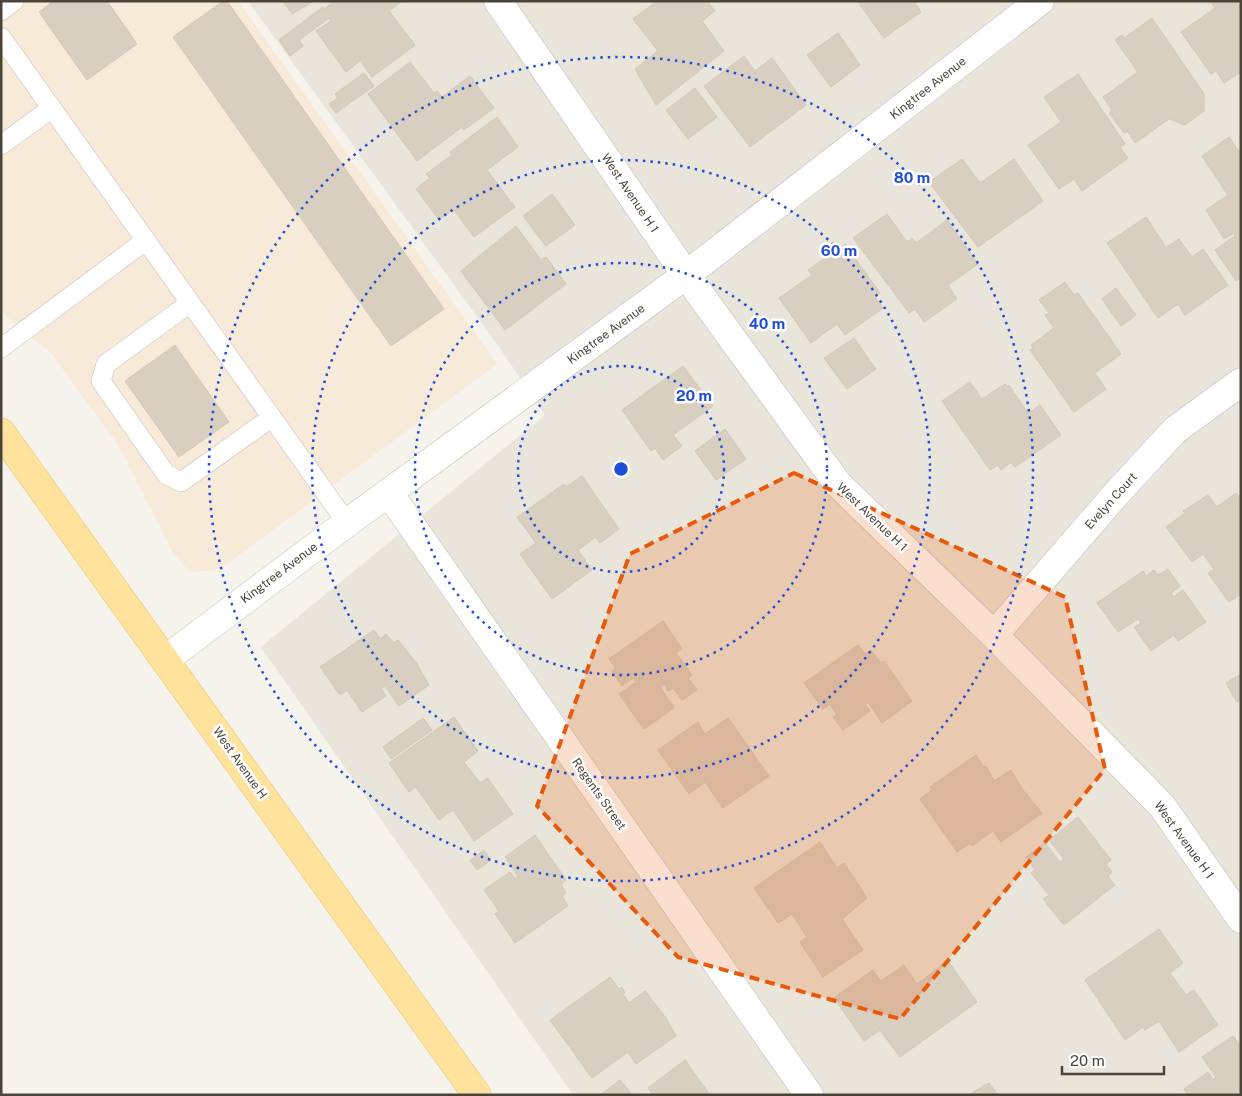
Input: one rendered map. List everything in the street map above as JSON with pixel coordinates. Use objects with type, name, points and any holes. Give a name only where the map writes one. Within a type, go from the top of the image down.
[{"type":"main road","name":"West Avenue H","points":[[1,432],[166,659],[477,1095]]},
{"type":"street","name":"West Avenue H 1","points":[[498,1],[686,275],[838,484],[994,635],[1162,806],[1241,920]]},
{"type":"street","name":"Kingtree Avenue","points":[[166,659],[347,523],[686,275],[1027,5]]},
{"type":"street","name":"Evelyn Court","points":[[994,635],[1117,493],[1175,430],[1241,382]]},
{"type":"street","name":"Regents Street","points":[[389,493],[809,1095]]},
{"type":"lane","points":[[1,11],[14,1]]},
{"type":"lane","points":[[1,37],[347,523]]},
{"type":"lane","points":[[1,145],[52,108]]},
{"type":"lane","points":[[1,348],[146,242]]},
{"type":"lane","points":[[190,303],[106,364],[101,381],[166,474],[181,482],[272,418]]},
{"type":"highlighted area","points":[[794,473],[1065,597],[1105,769],[900,1019],[678,957],[537,806],[630,554]]},
{"type":"shaded area","points":[[1,1],[238,1],[497,364],[219,570],[190,572],[174,555],[120,448],[52,354],[1,312]]},
{"type":"shaded area","points":[[248,1],[1241,1],[1241,1095],[573,1095],[261,647],[545,415],[499,347]]},
{"type":"building","points":[[54,1],[107,1],[137,44],[87,80],[39,12]]},
{"type":"building","points":[[223,1],[227,1],[444,309],[391,346],[173,37]]},
{"type":"building","points":[[283,1],[314,1],[292,14]]},
{"type":"building","points":[[335,1],[402,1],[389,11],[415,45],[372,77],[360,61],[346,72],[316,31],[331,21],[329,18],[299,40],[303,46],[290,56],[279,40],[323,7],[324,9]]},
{"type":"building","points":[[657,1],[707,1],[715,11],[702,21],[724,51],[656,105],[635,69],[658,51],[633,19]]},
{"type":"building","points":[[857,1],[914,1],[921,12],[884,38]]},
{"type":"building","points":[[1210,1],[1241,1],[1241,72],[1224,83],[1216,71],[1211,74],[1181,32],[1215,8]]},
{"type":"building","points":[[1152,18],[1204,94],[1204,111],[1185,125],[1169,119],[1135,143],[1127,131],[1124,133],[1109,113],[1112,110],[1103,97],[1138,72],[1115,40],[1122,35],[1124,38]]},
{"type":"building","points":[[838,33],[860,65],[831,87],[807,55]]},
{"type":"building","points":[[744,56],[755,71],[772,58],[806,105],[750,147],[704,86]]},
{"type":"building","points":[[410,62],[434,93],[437,91],[442,97],[470,76],[494,108],[464,130],[462,127],[417,161],[368,94]]},
{"type":"building","points":[[364,73],[374,86],[336,113],[329,104],[338,98],[335,94]]},
{"type":"building","points":[[1078,74],[1125,144],[1120,147],[1128,158],[1082,191],[1074,179],[1059,189],[1028,145],[1061,122],[1044,97]]},
{"type":"building","points":[[695,88],[717,117],[688,139],[666,110]]},
{"type":"building","points":[[497,117],[518,147],[487,170],[515,207],[474,237],[453,209],[439,220],[416,189],[430,178],[426,174],[452,155],[450,152]]},
{"type":"building","points":[[1229,137],[1241,155],[1241,278],[1236,281],[1215,250],[1235,236],[1234,233],[1224,239],[1206,210],[1228,195],[1202,156]]},
{"type":"building","points":[[962,159],[980,183],[1014,159],[1043,201],[978,247],[929,182]]},
{"type":"building","points":[[552,194],[575,225],[546,246],[523,216]]},
{"type":"building","points":[[887,214],[907,242],[912,238],[916,243],[947,220],[978,264],[948,285],[957,299],[924,322],[915,309],[909,313],[853,238]]},
{"type":"building","points":[[1146,217],[1166,247],[1179,239],[1192,257],[1203,249],[1228,285],[1185,315],[1178,304],[1158,318],[1107,243]]},
{"type":"building","points":[[516,226],[541,260],[546,257],[566,284],[505,330],[461,271]]},
{"type":"building","points":[[845,244],[880,293],[875,297],[883,308],[845,335],[837,324],[811,343],[779,298],[812,275],[808,270]]},
{"type":"building","points":[[1065,282],[1074,295],[1078,293],[1121,354],[1095,373],[1106,389],[1074,412],[1030,350],[1033,348],[1031,345],[1054,328],[1045,315],[1049,313],[1039,300]]},
{"type":"building","points":[[1116,288],[1136,315],[1121,326],[1102,299]]},
{"type":"building","points":[[854,338],[876,369],[847,389],[824,358]]},
{"type":"building","points":[[175,345],[229,422],[179,457],[125,381]]},
{"type":"building","points":[[683,366],[713,406],[673,435],[682,446],[663,460],[655,448],[651,451],[622,410]]},
{"type":"building","points":[[970,382],[982,399],[1005,384],[1007,387],[1009,385],[1028,413],[1040,405],[1061,435],[1015,467],[1011,462],[1001,470],[998,465],[990,470],[942,401]]},
{"type":"building","points":[[725,429],[746,459],[716,480],[695,451]]},
{"type":"building","points":[[582,476],[619,529],[600,543],[596,537],[578,550],[592,570],[552,599],[520,554],[536,543],[517,517],[564,484],[566,487]]},
{"type":"building","points":[[1236,493],[1241,499],[1241,594],[1229,602],[1208,573],[1214,569],[1203,554],[1192,562],[1166,527],[1185,513],[1183,511],[1208,495],[1217,507]]},
{"type":"building","points":[[1168,569],[1180,586],[1171,593],[1173,597],[1183,590],[1206,622],[1178,641],[1174,635],[1151,651],[1134,627],[1141,623],[1138,619],[1118,632],[1097,603],[1143,571],[1146,576],[1154,570],[1158,575]]},
{"type":"building","points":[[663,621],[682,649],[676,653],[692,675],[688,678],[697,690],[682,700],[673,688],[668,691],[664,684],[660,687],[674,708],[644,729],[619,694],[636,682],[633,678],[622,686],[612,671],[616,669],[609,659]]},
{"type":"building","points":[[374,630],[380,639],[386,634],[394,643],[398,640],[417,664],[429,685],[399,706],[385,686],[381,689],[386,696],[362,712],[347,690],[340,695],[320,667]]},
{"type":"building","points":[[858,645],[865,654],[871,650],[881,663],[884,661],[912,701],[882,723],[868,702],[865,704],[870,711],[843,730],[833,717],[837,715],[830,704],[823,709],[804,683]]},
{"type":"building","points":[[1241,674],[1241,700],[1237,702],[1226,683]]},
{"type":"building","points":[[454,717],[478,751],[464,762],[480,783],[488,778],[513,814],[474,841],[453,810],[439,820],[416,787],[409,792],[389,763]]},
{"type":"building","points":[[423,718],[432,730],[391,759],[383,747]]},
{"type":"building","points":[[728,718],[769,776],[723,808],[705,782],[689,794],[658,750],[698,722],[705,734]]},
{"type":"building","points":[[976,755],[984,767],[986,766],[994,781],[1011,770],[1023,790],[1042,813],[1001,842],[993,831],[972,846],[970,843],[957,852],[920,799],[932,790],[930,787]]},
{"type":"building","points":[[1078,817],[1111,860],[1106,864],[1112,872],[1108,876],[1115,885],[1064,925],[1043,899],[1049,895],[1031,873],[1035,870],[1026,857],[1045,843],[1060,862],[1064,859],[1049,840]]},
{"type":"building","points":[[535,835],[566,880],[561,884],[566,893],[562,896],[568,906],[515,943],[495,914],[499,911],[484,890],[510,872],[515,879],[518,876],[505,857]]},
{"type":"building","points":[[820,842],[837,868],[844,863],[867,898],[842,919],[863,950],[823,977],[800,942],[807,937],[792,914],[778,923],[754,888]]},
{"type":"building","points":[[484,850],[491,860],[477,870],[470,860]]},
{"type":"building","points":[[1159,929],[1183,963],[1170,973],[1186,995],[1194,990],[1218,1025],[1179,1052],[1159,1021],[1145,1030],[1143,1027],[1125,1040],[1085,980]]},
{"type":"building","points":[[948,961],[977,1002],[900,1057],[880,1030],[864,1041],[834,998],[873,970],[881,981],[904,965],[917,984]]},
{"type":"building","points":[[610,977],[619,989],[622,987],[625,993],[623,994],[629,1003],[645,991],[666,1018],[676,1036],[636,1064],[628,1052],[592,1078],[550,1020]]},
{"type":"building","points":[[1233,1036],[1241,1047],[1241,1095],[1188,1095],[1184,1089],[1208,1072],[1213,1080],[1216,1077],[1202,1057]]},
{"type":"building","points":[[685,1060],[710,1095],[653,1095],[648,1088]]},
{"type":"building","points":[[620,1080],[631,1093],[628,1095],[600,1095]]},
{"type":"building","points":[[989,1083],[998,1095],[969,1095],[983,1086]]}]
